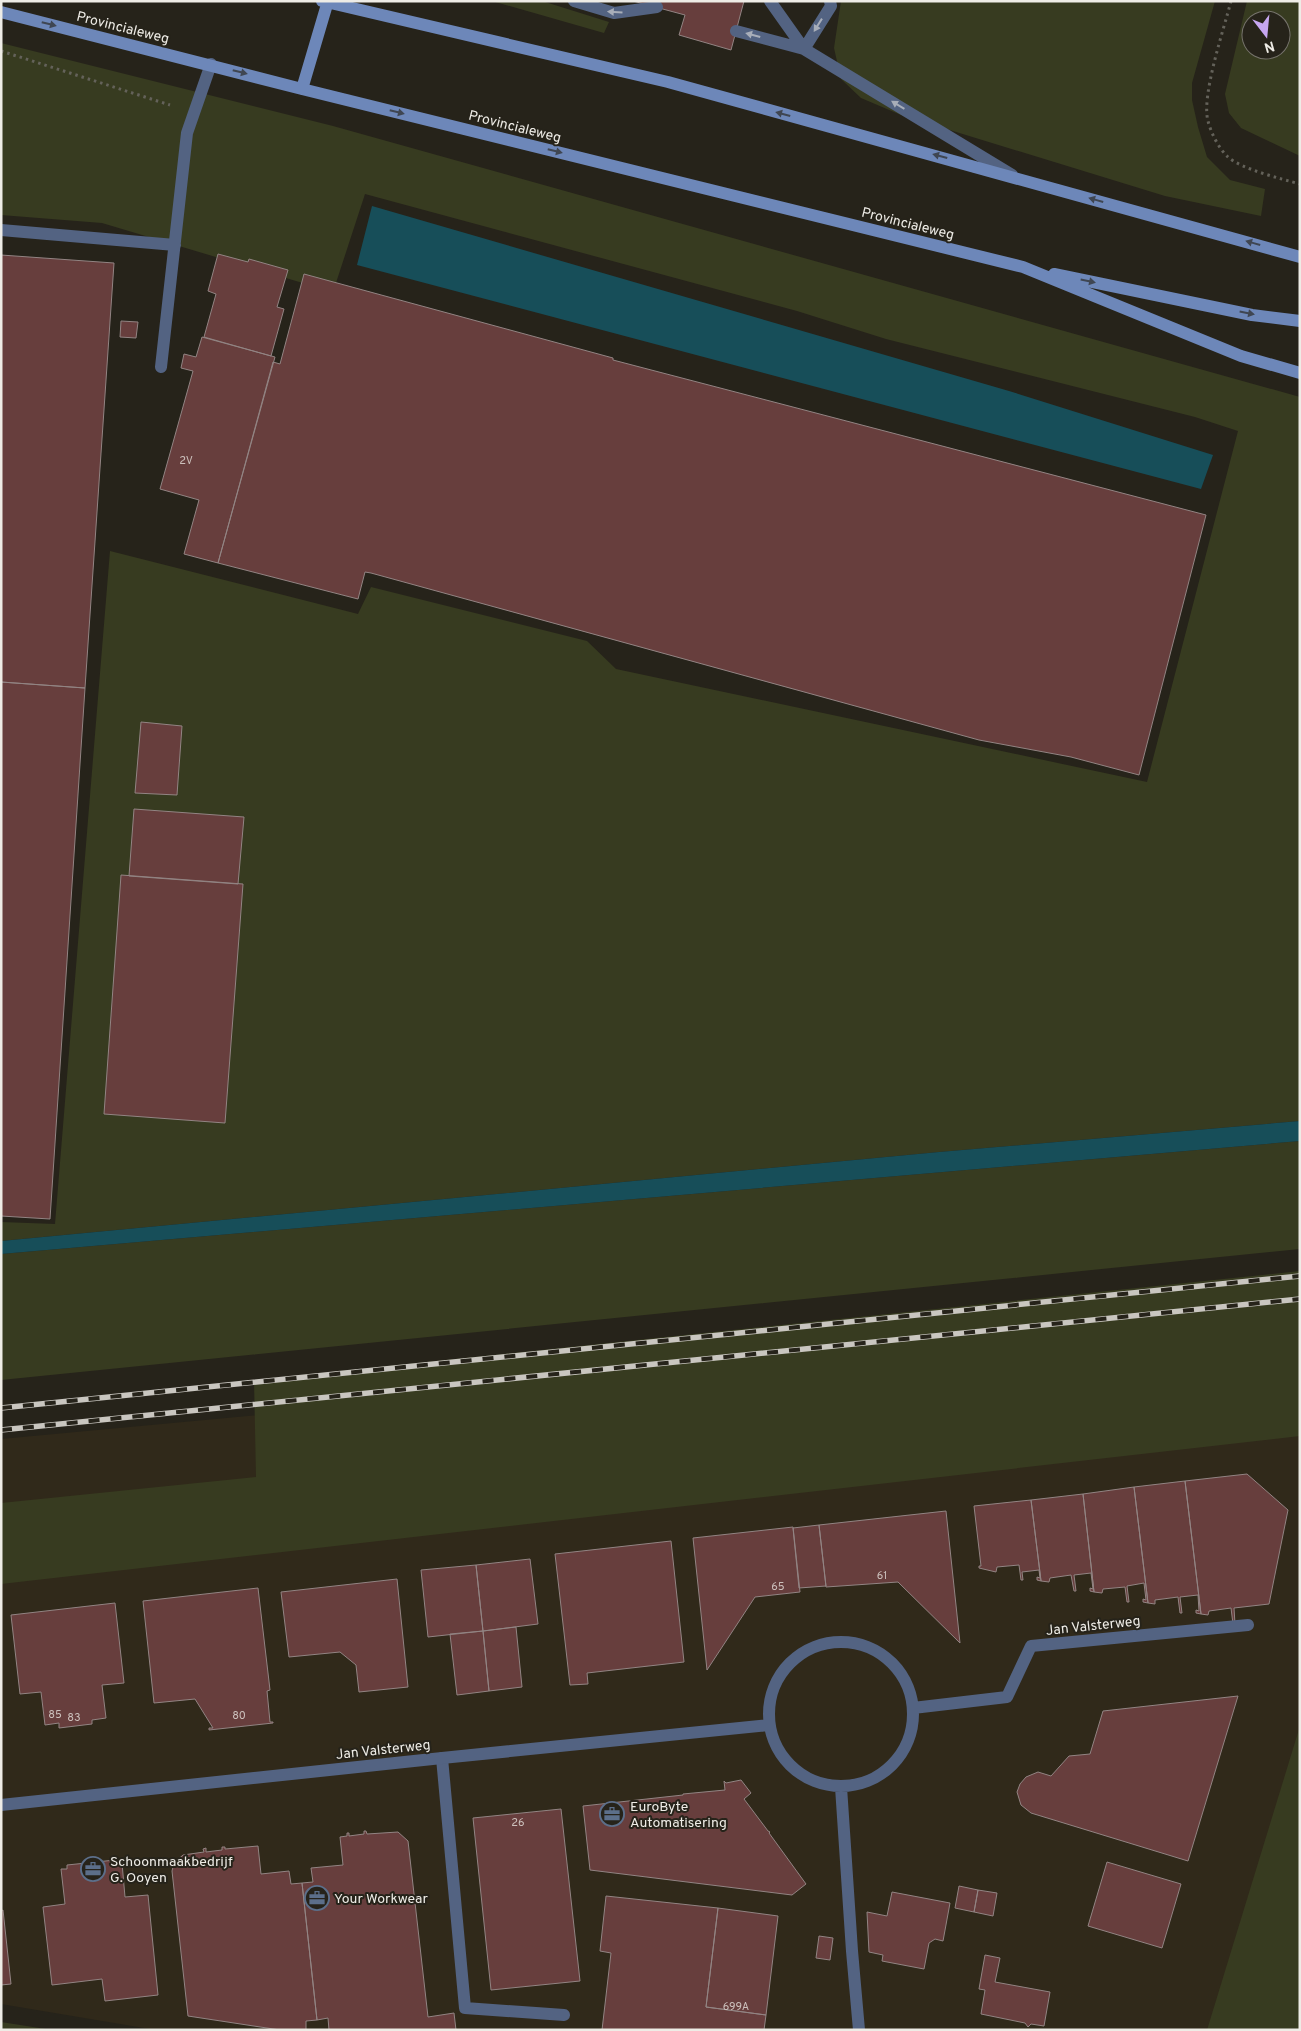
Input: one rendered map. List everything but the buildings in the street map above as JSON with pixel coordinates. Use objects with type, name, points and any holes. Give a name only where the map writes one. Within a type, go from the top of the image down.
[{"type":"main road","points":[[302,89],[326,2],[668,82],[1300,256]]},
{"type":"main road","name":"Provincialeweg","points":[[1,12],[211,64],[302,89],[1023,267],[1252,315],[1300,320]]},
{"type":"main road","name":"Provincialeweg","points":[[1023,267],[1241,356],[1300,373]]},
{"type":"street","points":[[574,1],[614,13],[658,7]]},
{"type":"street","points":[[770,1],[804,49]]},
{"type":"street","points":[[804,49],[830,6],[830,1]]},
{"type":"street","points":[[736,31],[804,49],[1014,177]]},
{"type":"street","points":[[161,368],[187,133],[211,64]]},
{"type":"street","points":[[1,230],[175,245]]},
{"type":"street","name":"Jan Valsterweg","points":[[913,1708],[1007,1697],[1031,1646],[1248,1625]]},
{"type":"street","points":[[840,1642],[860,1644],[879,1653],[895,1666],[906,1683],[913,1708],[912,1727],[904,1751],[887,1770],[865,1782],[841,1787],[815,1782],[794,1770],[777,1749],[769,1725],[769,1705],[775,1685],[786,1667],[801,1654],[819,1646],[840,1642]]},
{"type":"street","name":"Jan Valsterweg","points":[[1,1805],[769,1725]]},
{"type":"street","points":[[442,1758],[465,2008],[564,2015]]},
{"type":"street","points":[[841,1787],[859,2030]]},
{"type":"path","points":[[1231,1],[1208,90],[1207,120],[1216,141],[1229,158],[1251,169],[1300,184]]},
{"type":"path","points":[[1,51],[194,113]]},
{"type":"shaded area","points":[[1300,1318],[1300,2030],[156,2030],[1,2004],[1,1439]]},
{"type":"green space","points":[[492,1],[542,1],[609,22],[604,33]]},
{"type":"green space","points":[[841,1],[1215,1],[1192,83],[1192,100],[1207,157],[1230,180],[1265,189],[1261,216],[1165,196],[901,115],[861,98],[841,79],[834,48]]},
{"type":"green space","points":[[1247,1],[1300,1],[1300,156],[1241,128],[1229,113],[1225,94],[1241,26],[1241,60],[1291,60],[1291,10],[1245,10]]},
{"type":"green space","points":[[1,43],[333,126],[1300,397],[1300,1121],[939,1152],[1,1241],[1,1222],[55,1224],[110,551],[358,614],[371,587],[587,641],[616,669],[1147,782],[1238,431],[1195,417],[886,339],[797,311],[365,194],[333,292],[102,223],[1,215]]},
{"type":"green space","points":[[1300,1141],[1300,1249],[1,1380],[1,1254]]},
{"type":"green space","points":[[1300,1271],[1300,1436],[1,1584],[1,1503],[256,1477],[254,1380]]},
{"type":"green space","points":[[1300,1726],[1300,2030],[1207,2030]]},
{"type":"green space","points":[[1,2022],[52,2030],[1,2030]]},
{"type":"water","points":[[372,206],[1009,391],[1213,455],[1201,489],[357,265]]},
{"type":"water","points":[[1300,1121],[1300,1141],[1,1254],[1,1241],[939,1152]]},
{"type":"railway","points":[[1,1408],[1300,1276]]},
{"type":"railway","points":[[1,1430],[1300,1299]]},
{"type":"place","name":"EuroByte Automatisering","points":[[612,1814]]},
{"type":"place","name":"Schoonmaakbedrijf G. Ooyen","points":[[93,1869]]},
{"type":"place","name":"Your Workwear","points":[[317,1898]]}]
